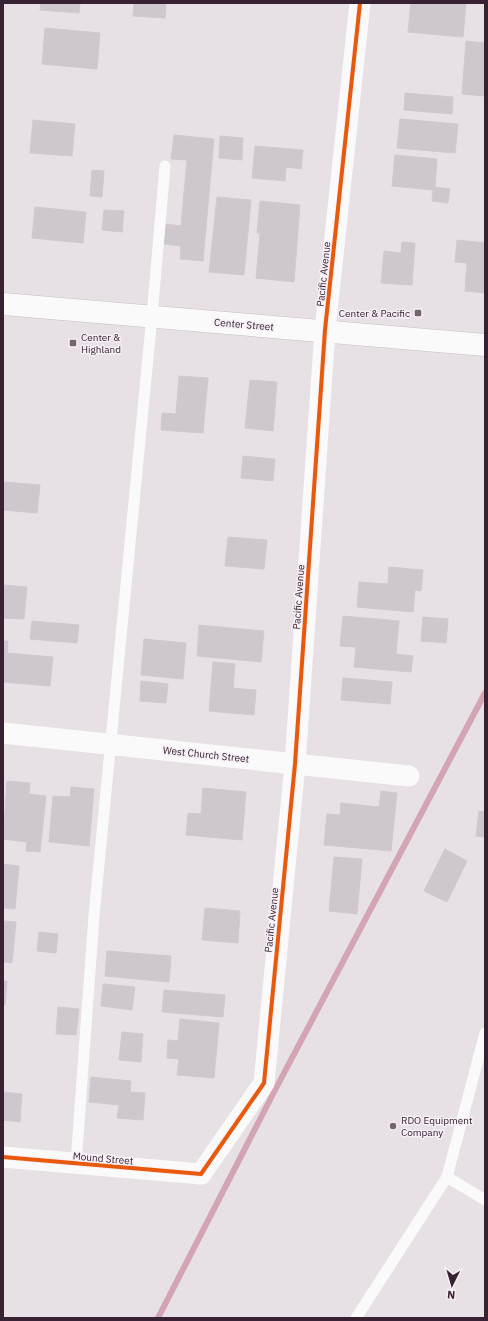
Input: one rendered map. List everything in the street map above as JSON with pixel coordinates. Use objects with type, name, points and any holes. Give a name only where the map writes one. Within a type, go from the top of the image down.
[{"type":"main road","name":"Center Street","points":[[3,304],[325,330],[485,345]]},
{"type":"street","name":"Pacific Avenue","points":[[202,1174],[264,1083],[295,764],[325,330],[360,3]]},
{"type":"street","name":"West Church Street","points":[[3,733],[409,776]]},
{"type":"street","name":"Mound Street","points":[[3,1157],[202,1174]]},
{"type":"lane","points":[[76,1163],[94,916],[165,166]]},
{"type":"lane","points":[[356,1318],[447,1177],[485,1033]]},
{"type":"lane","points":[[447,1177],[485,1200]]},
{"type":"building","points":[[41,3],[80,3],[79,13],[40,10]]},
{"type":"building","points":[[134,3],[166,3],[165,18],[133,16]]},
{"type":"building","points":[[411,3],[466,4],[463,37],[408,32]]},
{"type":"building","points":[[45,28],[100,33],[97,69],[42,64]]},
{"type":"building","points":[[466,41],[485,43],[485,96],[462,94]]},
{"type":"building","points":[[405,93],[453,97],[452,114],[404,110]]},
{"type":"building","points":[[400,119],[458,124],[455,153],[397,148]]},
{"type":"building","points":[[33,120],[75,124],[72,156],[30,153]]},
{"type":"building","points":[[174,135],[214,139],[203,261],[180,259],[181,246],[164,244],[166,224],[181,226],[187,160],[171,159]]},
{"type":"building","points":[[220,136],[243,138],[242,160],[219,158]]},
{"type":"building","points":[[255,146],[303,150],[301,169],[286,167],[285,181],[252,178]]},
{"type":"building","points":[[395,155],[437,159],[435,187],[450,189],[448,203],[432,201],[433,190],[392,186]]},
{"type":"building","points":[[92,170],[104,171],[102,197],[90,196]]},
{"type":"building","points":[[217,197],[251,200],[244,275],[209,272]]},
{"type":"building","points":[[260,201],[300,205],[294,282],[256,278],[260,233],[257,233]]},
{"type":"building","points":[[35,207],[86,212],[83,243],[32,238]]},
{"type":"building","points":[[104,210],[124,211],[122,232],[102,230]]},
{"type":"building","points":[[457,240],[485,243],[485,293],[465,291],[467,263],[455,262]]},
{"type":"building","points":[[402,242],[415,243],[412,285],[381,283],[384,251],[401,253]]},
{"type":"building","points":[[179,376],[208,378],[203,433],[161,430],[162,413],[176,414]]},
{"type":"building","points":[[250,380],[277,382],[273,431],[245,428]]},
{"type":"building","points":[[243,456],[275,459],[273,481],[241,478]]},
{"type":"building","points":[[3,482],[40,485],[37,513],[3,510]]},
{"type":"building","points":[[228,537],[267,540],[264,569],[225,566]]},
{"type":"building","points":[[389,567],[423,570],[421,591],[415,590],[413,612],[357,607],[359,582],[388,584]]},
{"type":"building","points":[[3,585],[27,587],[24,619],[3,618]]},
{"type":"building","points":[[343,616],[399,621],[396,654],[413,656],[411,672],[354,667],[356,647],[340,646]]},
{"type":"building","points":[[423,617],[448,619],[446,643],[421,641]]},
{"type":"building","points":[[32,621],[79,625],[77,643],[30,639]]},
{"type":"building","points":[[199,625],[264,631],[261,662],[197,656]]},
{"type":"building","points":[[144,639],[186,643],[183,679],[141,675]]},
{"type":"building","points":[[3,641],[8,641],[7,653],[53,657],[50,686],[3,682]]},
{"type":"building","points":[[213,662],[235,664],[233,688],[256,690],[254,715],[209,711]]},
{"type":"building","points":[[343,678],[392,682],[390,704],[341,700]]},
{"type":"building","points":[[141,681],[168,684],[166,703],[140,701]]},
{"type":"building","points":[[7,781],[30,783],[29,794],[46,796],[40,852],[26,851],[27,842],[3,839]]},
{"type":"building","points":[[71,787],[94,789],[89,846],[49,842],[53,796],[70,797]]},
{"type":"building","points":[[203,788],[246,792],[242,840],[186,835],[188,813],[201,814]]},
{"type":"building","points":[[381,791],[397,793],[391,851],[324,845],[327,814],[340,815],[341,803],[379,807]]},
{"type":"building","points":[[479,811],[485,812],[485,837],[476,836]]},
{"type":"building","points":[[445,849],[467,861],[447,902],[424,891]]},
{"type":"building","points":[[334,857],[362,859],[357,914],[329,911]]},
{"type":"building","points":[[3,864],[19,866],[15,909],[3,908]]},
{"type":"building","points":[[205,908],[240,911],[238,943],[202,940]]},
{"type":"building","points":[[3,921],[16,922],[12,963],[3,962]]},
{"type":"building","points":[[39,932],[58,934],[56,953],[37,951]]},
{"type":"building","points":[[107,951],[171,956],[169,982],[105,976]]},
{"type":"building","points":[[3,981],[7,981],[5,1005],[3,1005]]},
{"type":"building","points":[[103,984],[135,987],[132,1010],[101,1006]]},
{"type":"building","points":[[164,990],[225,995],[223,1017],[162,1012]]},
{"type":"building","points":[[58,1007],[79,1009],[76,1035],[56,1034]]},
{"type":"building","points":[[180,1019],[219,1023],[214,1078],[177,1075],[179,1059],[167,1058],[168,1040],[178,1041]]},
{"type":"building","points":[[122,1032],[143,1034],[141,1062],[119,1060]]},
{"type":"building","points":[[91,1077],[131,1081],[130,1092],[145,1093],[143,1120],[117,1118],[119,1105],[89,1102]]},
{"type":"building","points":[[3,1092],[22,1094],[20,1122],[3,1120]]},
{"type":"waterway","points":[[158,1318],[274,1092],[485,693]]},
{"type":"cycle path","points":[[3,1157],[201,1174],[264,1083],[295,764],[325,330],[360,3]]},
{"type":"place","name":"Center & Pacific","points":[[418,313]]},
{"type":"place","name":"Center & Highland","points":[[73,343]]},
{"type":"place","name":"RDO Equipment Company","points":[[393,1126]]}]
